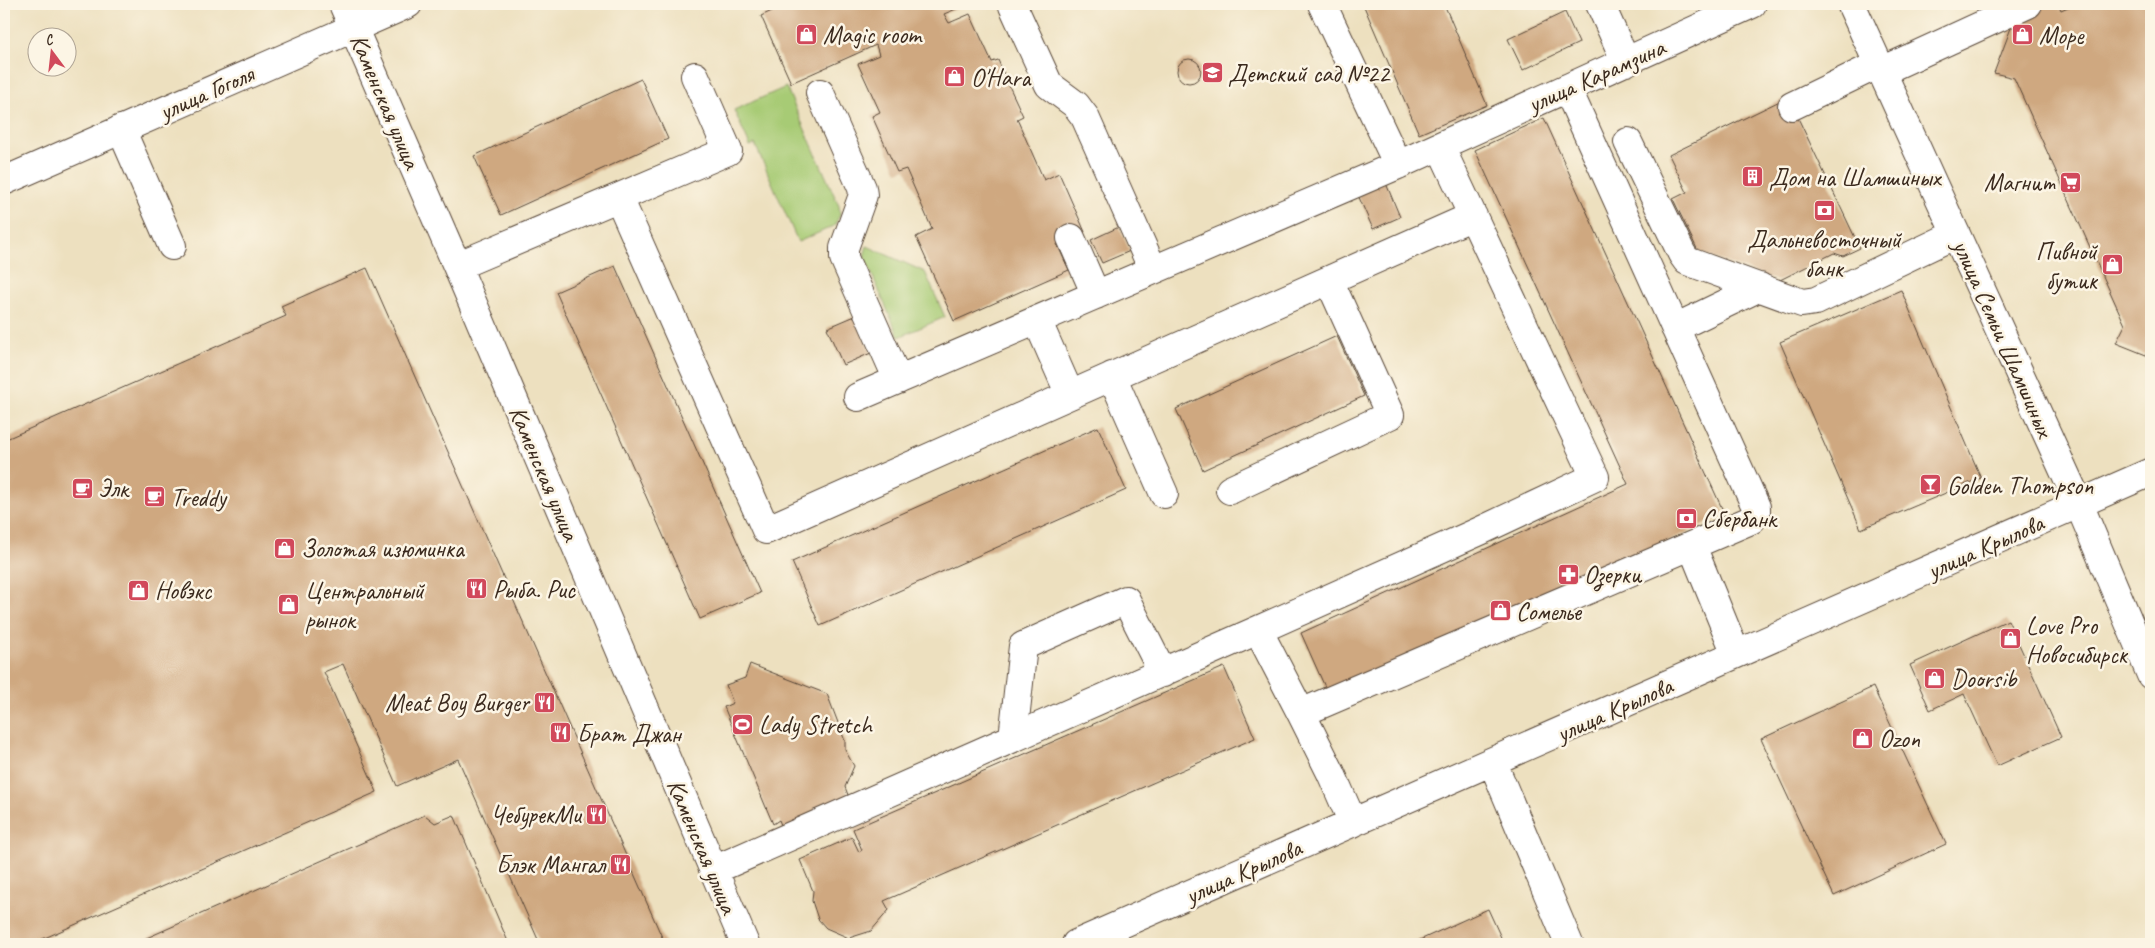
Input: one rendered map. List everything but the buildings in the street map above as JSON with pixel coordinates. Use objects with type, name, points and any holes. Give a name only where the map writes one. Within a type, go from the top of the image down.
[{"type":"street","name":"улица Гоголя","points":[[4,181],[121,129],[348,15],[408,4]]},
{"type":"street","points":[[1322,4],[1398,166]]},
{"type":"street","points":[[1600,4],[1626,62]]},
{"type":"street","name":"улица Карамзина","points":[[858,397],[1398,166],[1752,4]]},
{"type":"street","name":"улица Семьи Шамшиных","points":[[1851,4],[2079,504],[2151,675]]},
{"type":"street","points":[[1792,106],[2028,4]]},
{"type":"street","points":[[1013,6],[1049,85],[1076,105],[1085,117],[1153,270]]},
{"type":"street","name":"Каменская улица","points":[[348,15],[457,266],[745,944]]},
{"type":"street","points":[[457,266],[728,151],[695,76]]},
{"type":"street","points":[[1301,714],[1692,546],[1751,520],[1756,514],[1756,507],[1567,88]]},
{"type":"street","points":[[820,93],[862,188],[863,195],[844,248],[844,258],[898,380]]},
{"type":"street","points":[[121,129],[172,246]]},
{"type":"street","points":[[1628,142],[1687,261],[1802,302],[1816,301],[1956,234]]},
{"type":"street","points":[[714,870],[1163,673],[1480,531],[1595,477],[1440,146]]},
{"type":"street","points":[[619,198],[766,530],[1473,216]]},
{"type":"street","points":[[1071,238],[1096,295]]},
{"type":"street","points":[[1230,490],[1390,415],[1329,280]]},
{"type":"street","points":[[1675,328],[1760,287]]},
{"type":"street","points":[[1038,320],[1070,395]]},
{"type":"street","points":[[1112,376],[1164,494]]},
{"type":"street","name":"улица Крылова","points":[[1076,944],[1493,763],[2151,472]]},
{"type":"street","points":[[1692,546],[1736,654]]},
{"type":"street","points":[[1013,738],[1023,646],[1126,600],[1163,673]]},
{"type":"street","points":[[1258,630],[1332,773],[1353,823]]},
{"type":"street","points":[[1493,763],[1569,944]]},
{"type":"green space","points":[[786,87],[839,206],[840,215],[834,226],[798,242],[755,144],[750,146],[734,110]]},
{"type":"green space","points":[[867,246],[925,272],[945,317],[899,337],[864,256]]},
{"type":"place","name":"Magic room","points":[[807,34]]},
{"type":"place","name":"Море","points":[[2023,35]]},
{"type":"place","name":"Детский сад №22","points":[[1212,73]]},
{"type":"place","name":"O'Hara","points":[[955,77]]},
{"type":"place","name":"Дом на Шамшиных","points":[[1753,177]]},
{"type":"place","name":"Магнит","points":[[2071,182]]},
{"type":"place","name":"Дальневосточный банк","points":[[1824,210]]},
{"type":"place","name":"Пивной бутик","points":[[2113,265]]},
{"type":"place","name":"Golden Thompson","points":[[1931,485]]},
{"type":"place","name":"Элк","points":[[82,488]]},
{"type":"place","name":"Treddy","points":[[155,497]]},
{"type":"place","name":"Сбербанк","points":[[1686,518]]},
{"type":"place","name":"Золотая изюминка","points":[[285,548]]},
{"type":"place","name":"Озерки","points":[[1568,574]]},
{"type":"place","name":"Рыба. Рис","points":[[477,589]]},
{"type":"place","name":"Новэкс","points":[[139,590]]},
{"type":"place","name":"Центральный рынок","points":[[289,604]]},
{"type":"place","name":"Сомелье","points":[[1500,611]]},
{"type":"place","name":"Love Pro Новосибирск","points":[[2010,639]]},
{"type":"place","name":"Doorsib","points":[[1935,678]]},
{"type":"place","name":"Meat Boy Burger","points":[[545,702]]},
{"type":"place","name":"Lady Stretch","points":[[743,724]]},
{"type":"place","name":"Брат Джан","points":[[561,733]]},
{"type":"place","name":"Ozon","points":[[1863,738]]},
{"type":"place","name":"ЧебурекМи","points":[[597,814]]},
{"type":"place","name":"Блэк Мангал","points":[[621,864]]}]
